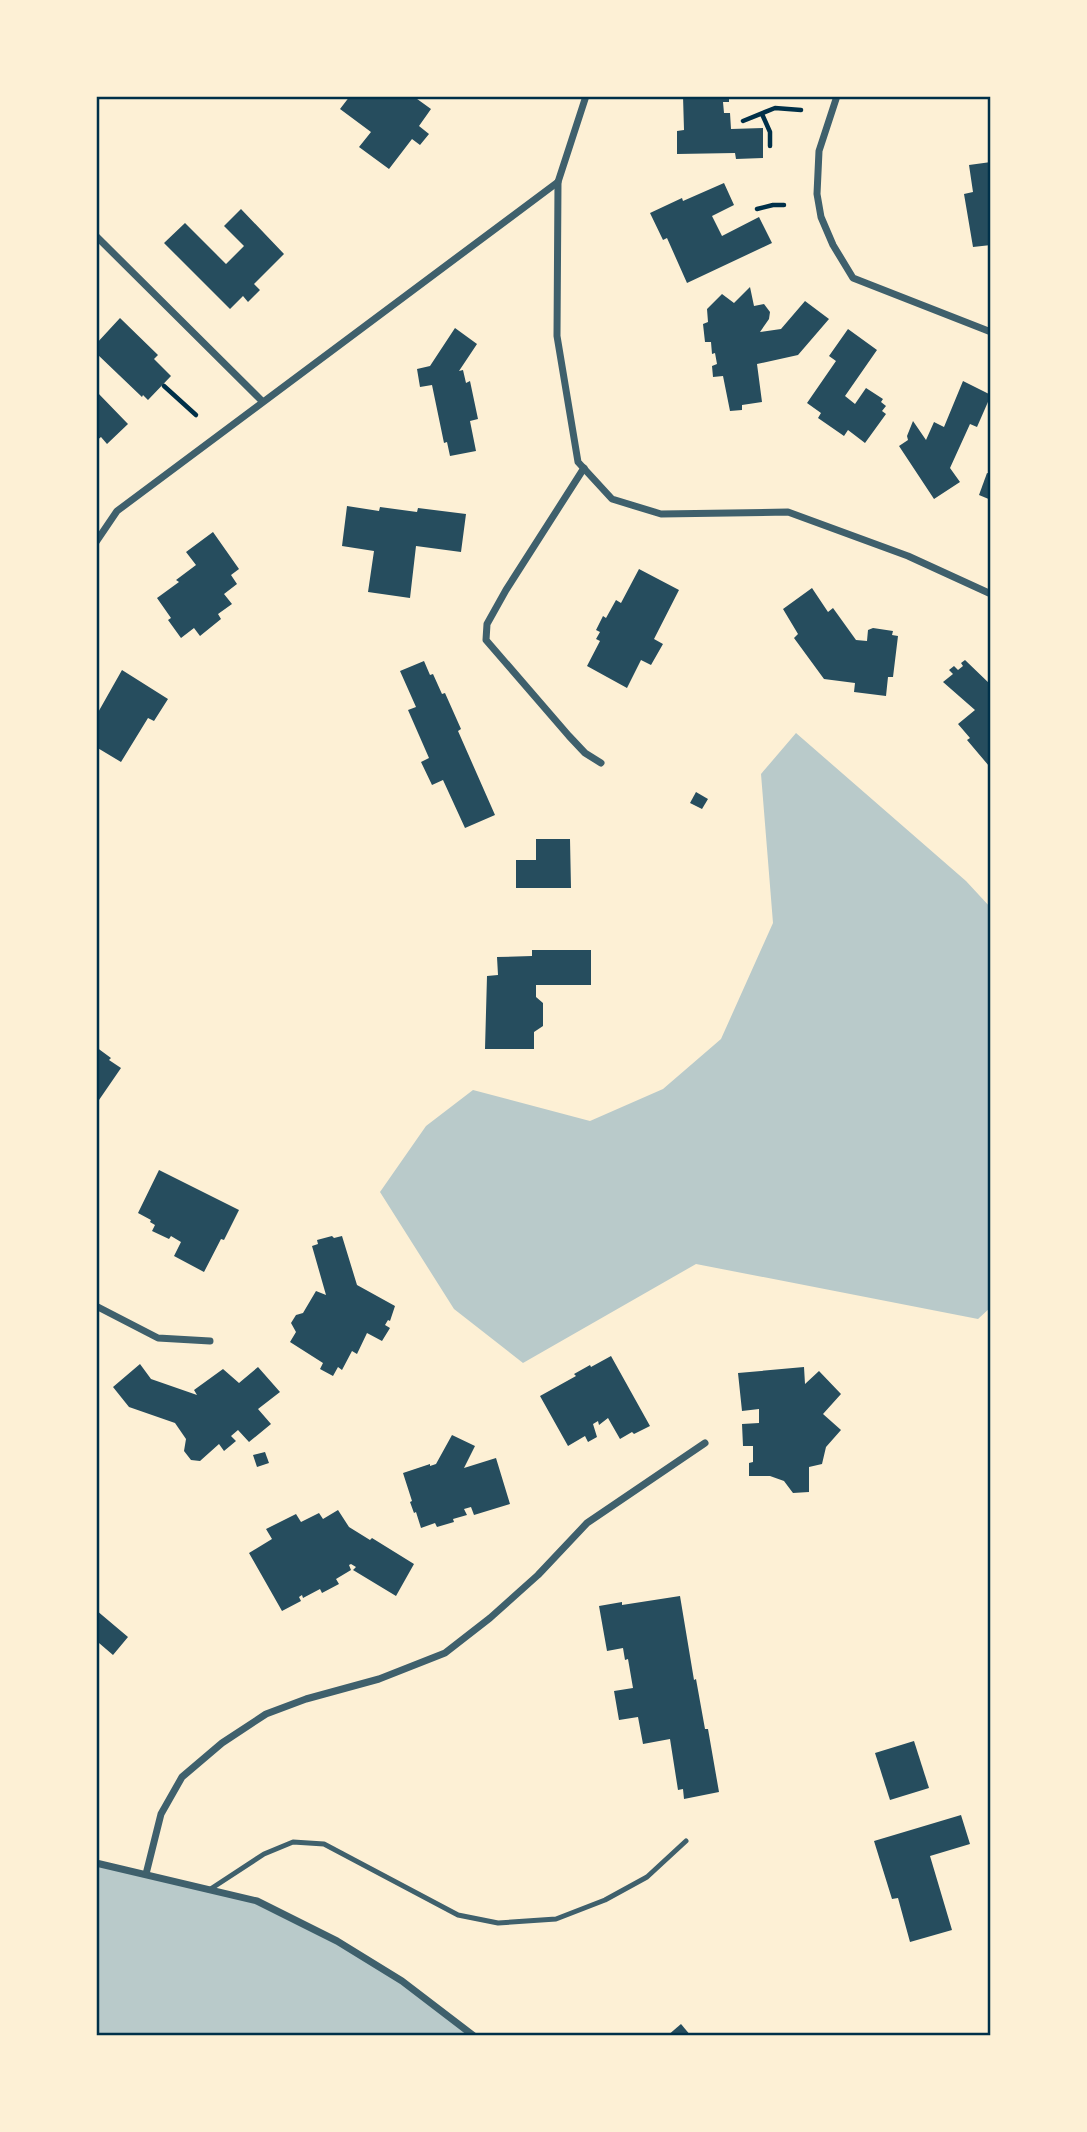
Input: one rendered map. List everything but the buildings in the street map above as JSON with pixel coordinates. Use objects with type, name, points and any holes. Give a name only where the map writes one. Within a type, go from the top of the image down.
[{"type":"street","points":[[586,96],[558,182],[557,336],[578,461],[612,499],[661,514],[788,512],[908,556],[991,594]]},
{"type":"street","points":[[837,96],[819,151],[817,194],[821,217],[833,245],[853,278],[991,332]]},
{"type":"street","points":[[96,542],[117,511],[558,182]]},
{"type":"street","points":[[96,236],[262,401]]},
{"type":"street","points":[[584,468],[506,590],[487,624],[486,640],[569,736],[585,753],[601,763]]},
{"type":"street","points":[[96,1306],[158,1338],[210,1341]]},
{"type":"street","points":[[146,1874],[161,1814],[182,1777],[222,1743],[266,1714],[306,1699],[379,1679],[445,1653],[490,1618],[538,1575],[587,1523],[705,1443]]},
{"type":"street","points":[[96,1863],[257,1901],[337,1941],[402,1981],[474,2036]]},
{"type":"lane","points":[[209,1890],[264,1854],[293,1842],[324,1844],[458,1915],[498,1923],[556,1919],[605,1900],[647,1877],[686,1841]]},
{"type":"path","points":[[743,121],[775,108],[802,110]]},
{"type":"path","points":[[762,114],[771,132],[770,146]]},
{"type":"path","points":[[757,209],[784,205]]},
{"type":"path","points":[[164,386],[196,415]]},
{"type":"shaded area","points":[[796,733],[966,881],[991,908],[991,1307],[978,1319],[696,1264],[523,1363],[454,1309],[380,1192],[426,1126],[473,1090],[590,1121],[663,1089],[721,1039],[773,923],[761,774]]},
{"type":"shaded area","points":[[96,1863],[257,1901],[337,1941],[402,1981],[474,2036],[96,2036]]}]
